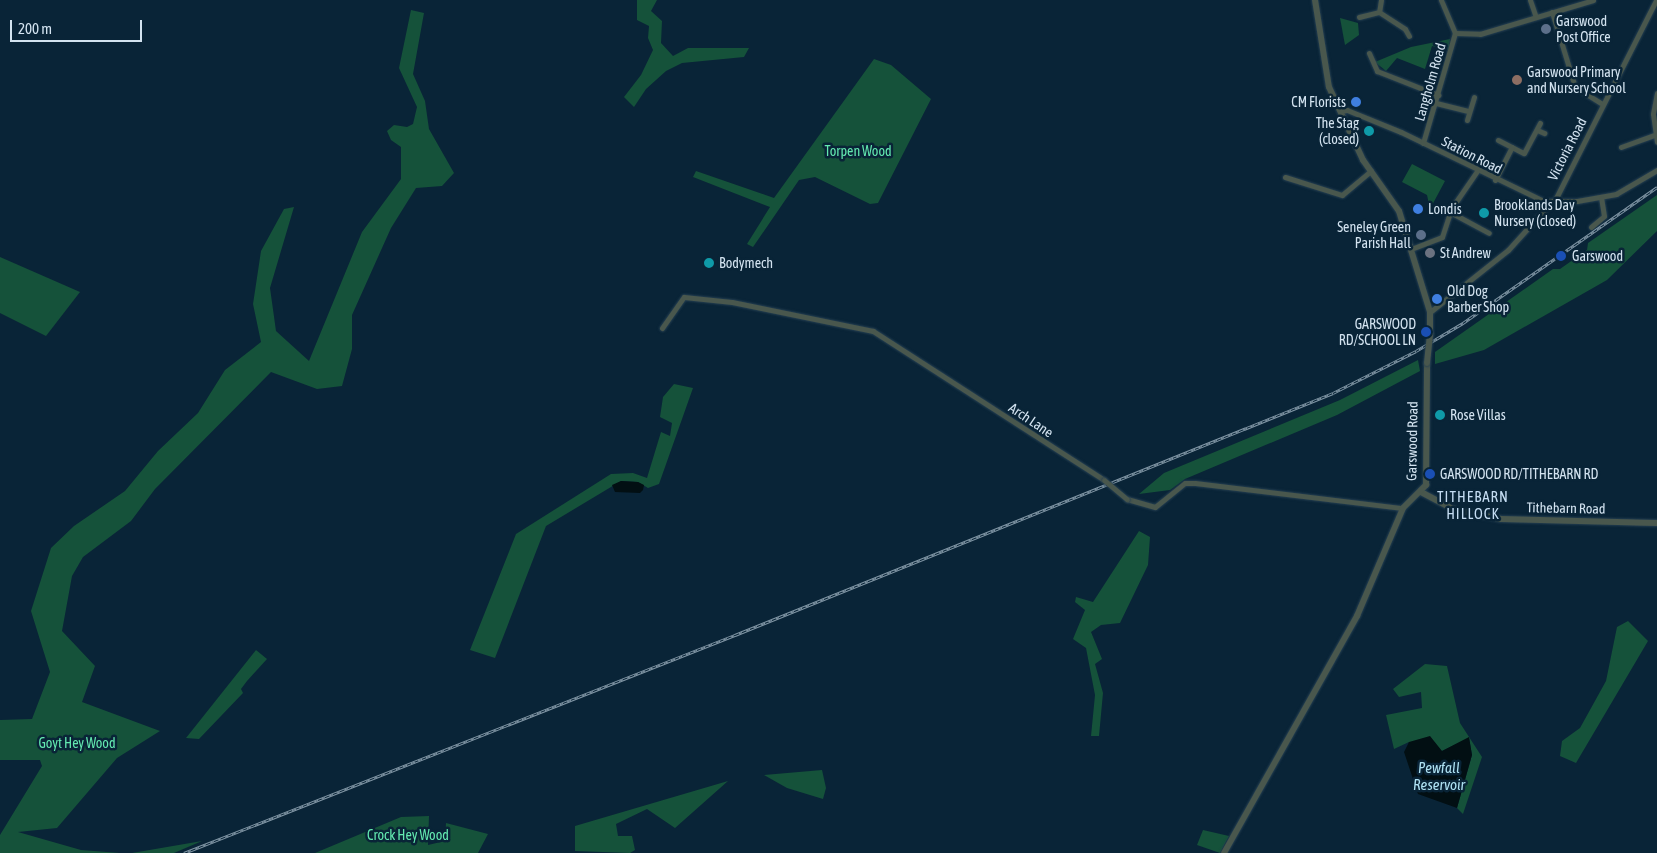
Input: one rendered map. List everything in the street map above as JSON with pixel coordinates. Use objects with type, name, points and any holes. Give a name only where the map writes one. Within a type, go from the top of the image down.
[{"type":"street","points":[[1380,12],[1381,0]]},
{"type":"street","name":"Langholm Road","points":[[1423,143],[1455,33],[1441,0]]},
{"type":"street","points":[[1530,0],[1536,17]]},
{"type":"street","points":[[1455,33],[1480,34],[1592,0]]},
{"type":"street","name":"Victoria Road","points":[[1430,312],[1435,311],[1508,250],[1551,202],[1656,0]]},
{"type":"street","name":"Garswood Road","points":[[1224,853],[1357,616],[1403,508],[1426,485],[1427,363],[1430,312],[1396,204],[1371,171],[1356,147],[1326,76],[1317,1]]},
{"type":"street","points":[[1359,16],[1380,12],[1405,29],[1409,36]]},
{"type":"street","points":[[1552,12],[1575,87],[1602,104]]},
{"type":"street","points":[[1405,29],[1410,25]]},
{"type":"street","points":[[1369,53],[1380,77]]},
{"type":"street","points":[[1376,71],[1438,95]]},
{"type":"street","points":[[1656,96],[1654,135],[1657,142]]},
{"type":"street","points":[[1467,120],[1474,97]]},
{"type":"street","points":[[1436,103],[1469,111]]},
{"type":"street","name":"Station Road","points":[[1340,111],[1347,110],[1423,143],[1533,198],[1551,202],[1599,199],[1626,190],[1657,170]]},
{"type":"street","points":[[1498,140],[1524,153],[1540,123]]},
{"type":"street","points":[[1537,130],[1544,134]]},
{"type":"street","points":[[1621,147],[1627,141],[1654,135]]},
{"type":"street","points":[[1495,180],[1512,147]]},
{"type":"street","points":[[1285,177],[1342,195],[1371,171]]},
{"type":"street","points":[[1411,249],[1442,237],[1450,212],[1477,171]]},
{"type":"street","points":[[1591,218],[1593,225],[1604,216],[1599,199]]},
{"type":"street","points":[[1450,212],[1480,232],[1489,233]]},
{"type":"street","name":"Arch Lane","points":[[662,328],[684,297],[732,302],[873,331],[1104,480],[1127,499],[1155,507],[1184,483],[1195,483],[1403,508]]},
{"type":"street","name":"Tithebarn Road","points":[[1421,492],[1455,510],[1501,519],[1657,523]]},
{"type":"green space","points":[[637,0],[657,0],[651,11],[662,21],[661,43],[673,56],[688,48],[749,48],[744,57],[682,63],[666,71],[646,89],[634,107],[624,97],[641,75],[653,50],[648,38],[649,26],[637,20]]},
{"type":"green space","name":"Goyt Hey Wood","points":[[411,10],[424,13],[413,74],[425,101],[429,129],[454,173],[442,186],[416,188],[391,228],[352,315],[352,349],[342,386],[317,389],[271,372],[155,489],[131,521],[83,557],[72,576],[62,631],[95,666],[82,702],[160,731],[117,758],[57,828],[18,832],[81,850],[120,853],[0,853],[0,835],[42,766],[40,760],[0,760],[0,720],[32,719],[50,672],[31,611],[51,548],[74,526],[125,491],[158,451],[198,413],[225,370],[261,342],[253,304],[261,251],[284,209],[294,207],[270,288],[276,331],[309,361],[362,232],[401,179],[401,147],[391,140],[387,131],[394,125],[407,127],[413,124],[417,107],[399,68]]},
{"type":"green space","points":[[1340,18],[1358,23],[1359,35],[1345,45]]},
{"type":"green space","points":[[1450,39],[1449,50],[1432,46],[1425,69],[1397,58],[1386,71],[1375,62],[1411,47]]},
{"type":"green space","name":"Torpen Wood","points":[[874,59],[891,65],[931,99],[878,203],[870,204],[815,177],[799,180],[753,247],[747,244],[770,207],[693,177],[696,171],[774,198]]},
{"type":"green space","points":[[1412,164],[1445,181],[1430,209],[1427,195],[1402,182]]},
{"type":"green space","points":[[1657,195],[1657,231],[1607,280],[1484,350],[1435,364],[1435,352],[1553,269],[1560,269],[1587,250],[1588,243]]},
{"type":"green space","points":[[0,257],[80,292],[46,336],[0,313]]},
{"type":"green space","points":[[1418,360],[1420,371],[1337,415],[1185,479],[1170,490],[1139,494],[1164,473],[1340,400]]},
{"type":"green space","points":[[674,384],[693,388],[659,484],[648,488],[638,482],[621,481],[546,526],[495,658],[470,650],[516,534],[611,474],[633,473],[647,478],[661,432],[670,436],[672,423],[660,417],[663,397]]},
{"type":"green space","points":[[1139,531],[1150,537],[1148,565],[1120,623],[1101,625],[1091,632],[1102,659],[1095,664],[1103,693],[1099,736],[1091,736],[1095,695],[1086,648],[1073,639],[1085,610],[1075,602],[1076,597],[1093,602]]},
{"type":"green space","points":[[1628,621],[1648,641],[1576,763],[1560,756],[1562,741],[1580,728],[1606,681],[1617,627]]},
{"type":"green space","points":[[256,650],[267,659],[241,689],[243,693],[199,739],[186,738]]},
{"type":"green space","points":[[1425,664],[1447,666],[1460,723],[1482,757],[1463,814],[1457,808],[1472,755],[1469,738],[1442,751],[1409,742],[1394,749],[1386,715],[1422,708],[1421,692],[1399,697],[1393,689]]},
{"type":"green space","points":[[822,770],[826,788],[823,799],[787,788],[764,775]]},
{"type":"green space","points":[[728,781],[675,828],[647,809],[616,824],[618,836],[632,836],[635,850],[630,853],[575,851],[575,826]]},
{"type":"green space","name":"Crock Hey Wood","points":[[429,816],[428,845],[445,841],[446,823],[488,834],[478,853],[315,853],[401,817]]},
{"type":"green space","points":[[1203,830],[1229,836],[1220,853],[1197,845]]},
{"type":"green space","points":[[202,841],[174,853],[132,853]]},
{"type":"water","points":[[621,481],[638,482],[644,485],[643,490],[640,493],[615,492],[612,485]]},
{"type":"water","name":"Pewfall Reservoir","points":[[1430,736],[1442,751],[1469,737],[1472,755],[1457,808],[1418,794],[1404,752],[1409,742]]},
{"type":"railway","points":[[184,853],[735,635],[1333,393],[1416,351],[1463,323],[1657,187]]},
{"type":"place","name":"Garswood Post Office","points":[[1546,29]]},
{"type":"place","name":"Garswood Primary and Nursery School","points":[[1517,80]]},
{"type":"place","name":"CM Florists","points":[[1356,102]]},
{"type":"place","name":"The Stag (closed)","points":[[1369,131]]},
{"type":"place","name":"Londis","points":[[1418,209]]},
{"type":"place","name":"Brooklands Day Nursery (closed)","points":[[1484,213]]},
{"type":"place","name":"Seneley Green Parish Hall","points":[[1421,235]]},
{"type":"place","name":"St Andrew","points":[[1430,253]]},
{"type":"place","name":"Garswood","points":[[1561,256]]},
{"type":"place","name":"Bodymech","points":[[709,263]]},
{"type":"place","name":"Old Dog Barber Shop","points":[[1437,299]]},
{"type":"place","name":"GARSWOOD RD/SCHOOL LN","points":[[1426,332]]},
{"type":"place","name":"Rose Villas","points":[[1440,415]]},
{"type":"place","name":"GARSWOOD RD/TITHEBARN RD","points":[[1430,474]]},
{"type":"district","name":"TITHEBARN HILLOCK","points":[[1473,504]]}]
